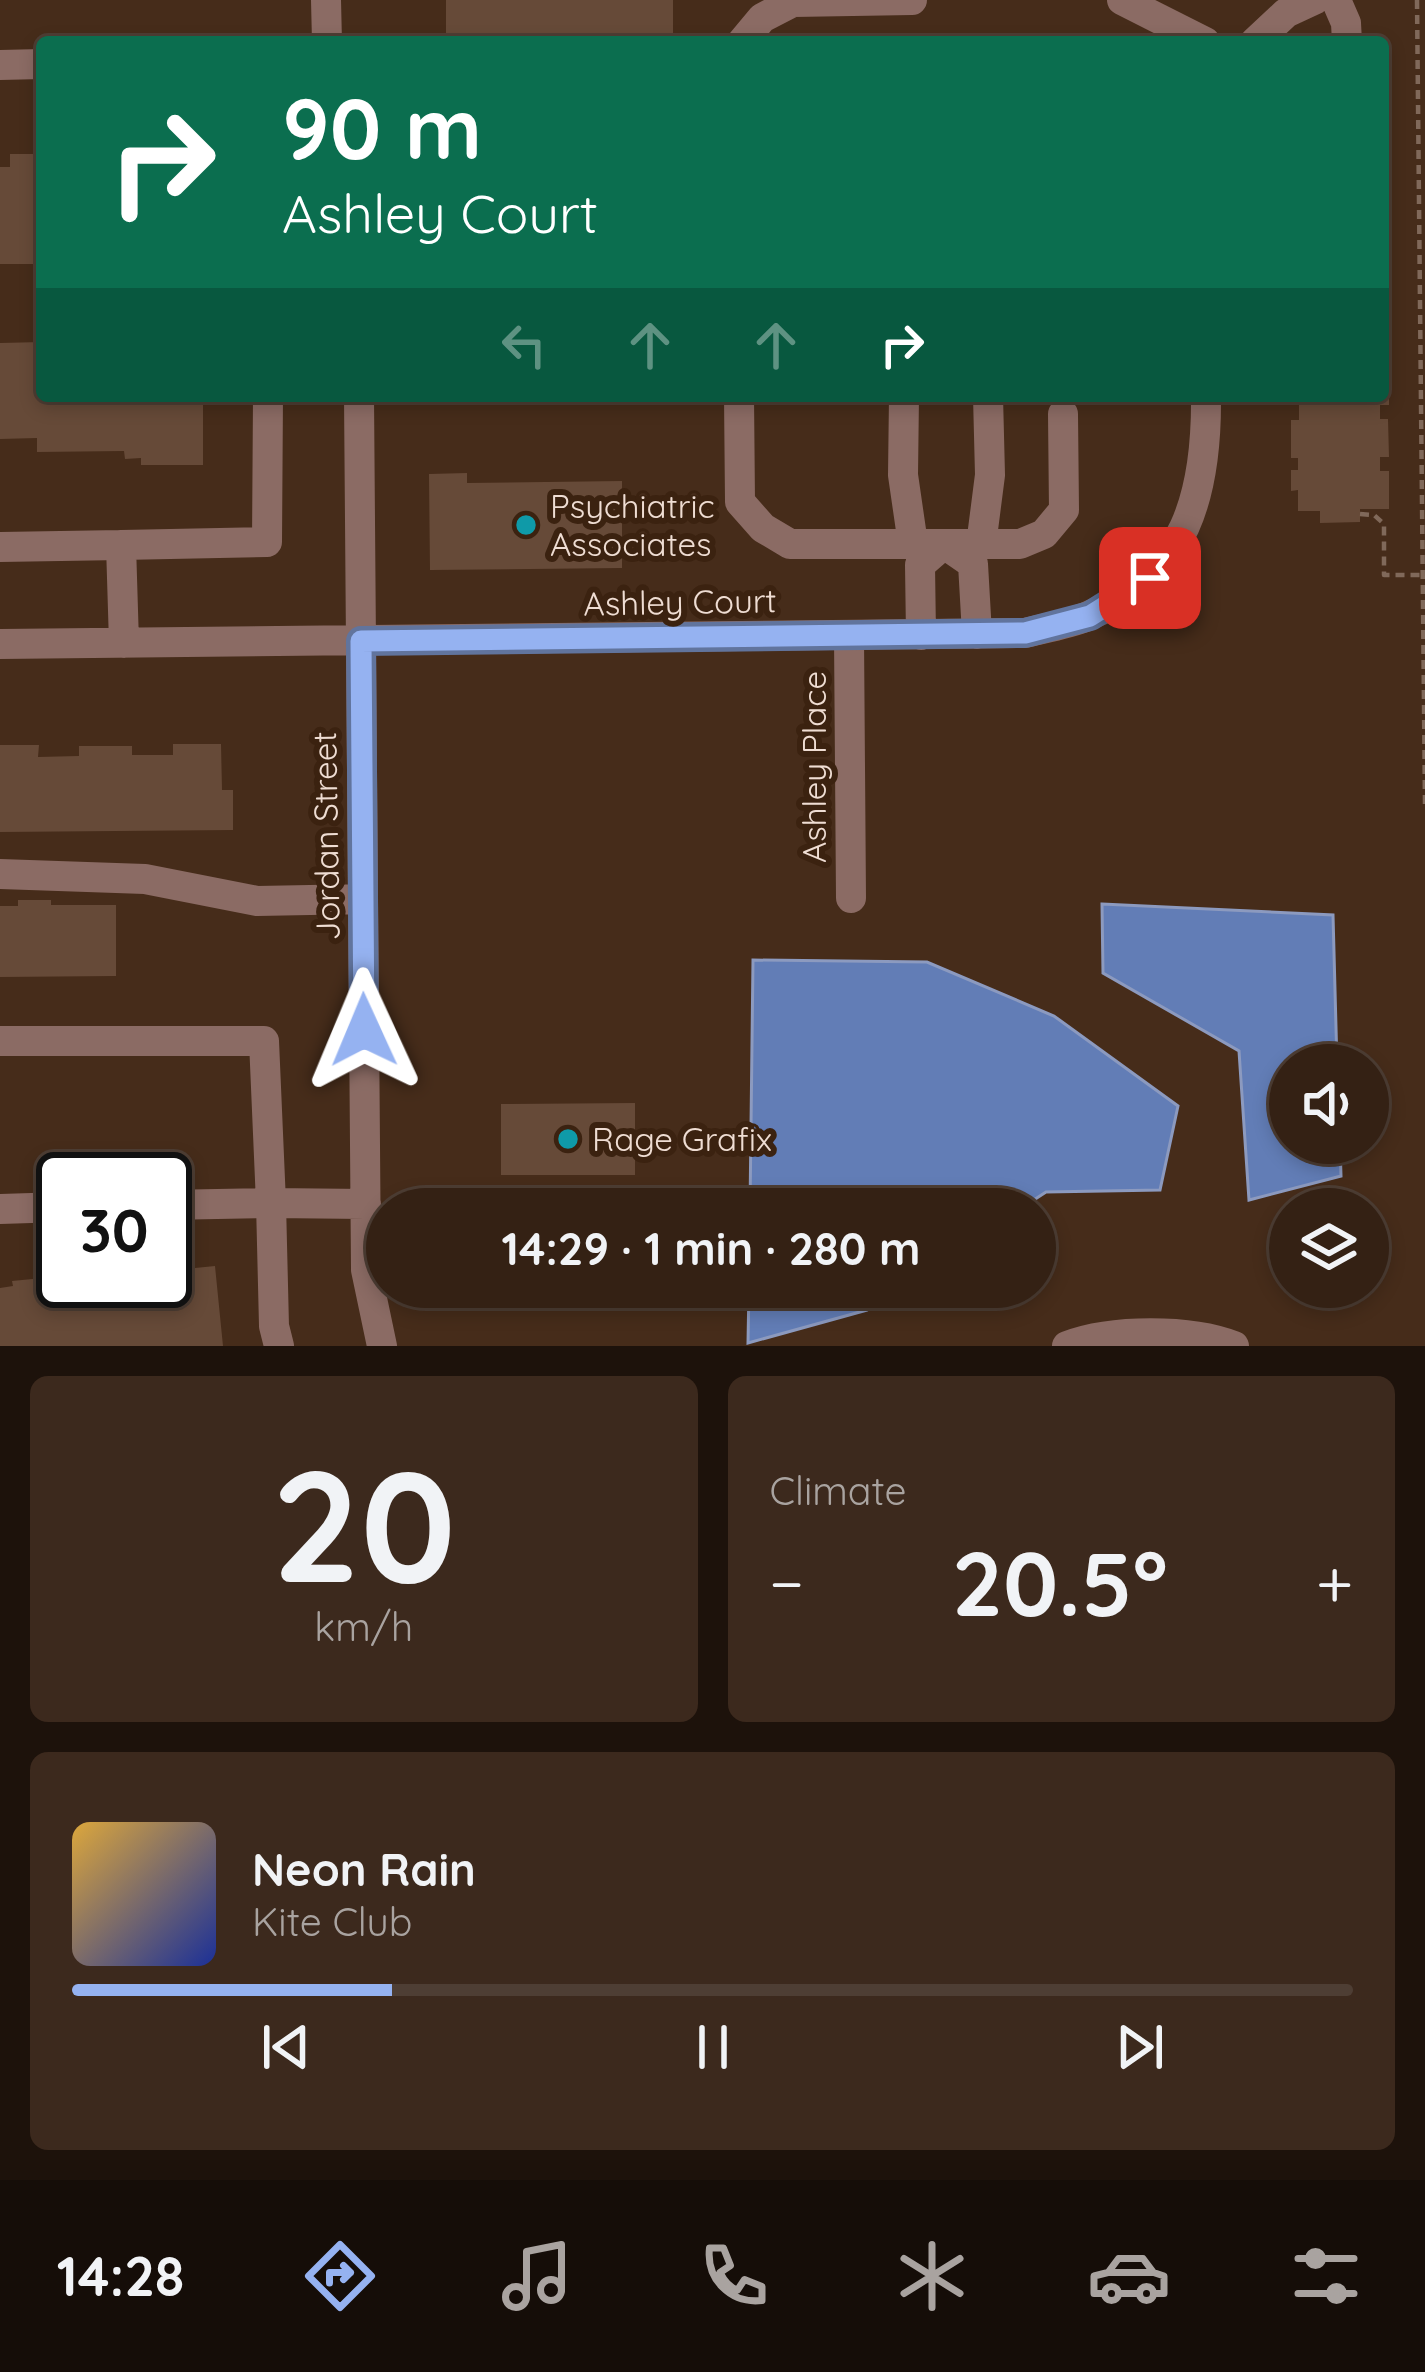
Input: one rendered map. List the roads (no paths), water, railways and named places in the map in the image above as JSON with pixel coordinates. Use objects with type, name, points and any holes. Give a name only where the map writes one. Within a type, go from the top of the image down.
[{"type":"street","points":[[326,0],[327,36]]},
{"type":"street","points":[[747,36],[763,18],[794,2],[912,0]]},
{"type":"street","points":[[1122,0],[1193,36]]},
{"type":"street","points":[[1261,36],[1286,13],[1314,0]]},
{"type":"street","points":[[1336,0],[1347,36]]},
{"type":"street","points":[[0,64],[36,64]]},
{"type":"street","points":[[0,547],[267,542],[268,402]]},
{"type":"street","name":"Jordan Street","points":[[359,402],[366,1204]]},
{"type":"street","points":[[739,402],[740,502],[763,528],[790,544],[1020,544],[1044,534],[1064,510],[1063,414]]},
{"type":"street","points":[[904,402],[903,475],[928,544],[920,565],[921,635]]},
{"type":"street","points":[[981,545],[990,475],[988,402]]},
{"type":"street","name":"Ashley Court","points":[[0,644],[1025,633],[1090,616],[1150,578],[1190,522],[1207,453],[1206,402]]},
{"type":"street","points":[[928,544],[973,564],[977,634]]},
{"type":"street","points":[[121,545],[124,643]]},
{"type":"street","name":"Ashley Place","points":[[849,636],[850,898]]},
{"type":"street","points":[[0,874],[145,879],[257,901],[363,899]]},
{"type":"street","points":[[0,1041],[264,1040],[274,1326],[279,1346]]},
{"type":"street","points":[[192,1204],[366,1204]]},
{"type":"street","points":[[0,1209],[36,1208]]},
{"type":"street","name":"Jordan Street","points":[[374,1308],[382,1346]]},
{"type":"street","points":[[1067,1346],[1088,1338],[1200,1334],[1234,1346]]},
{"type":"water","points":[[1102,904],[1333,915],[1336,1044],[1269,1044],[1269,1164],[1341,1164],[1341,1176],[1295,1188],[1269,1188],[1269,1195],[1249,1200],[1239,1051],[1103,973]]},
{"type":"water","points":[[753,960],[927,962],[1054,1016],[1178,1106],[1160,1190],[750,1188]]},
{"type":"water","points":[[749,1308],[870,1308],[867,1310],[748,1343]]},
{"type":"place","name":"Psychiatric Associates","points":[[526,525]]},
{"type":"place","name":"Rage Grafix","points":[[568,1139]]}]
